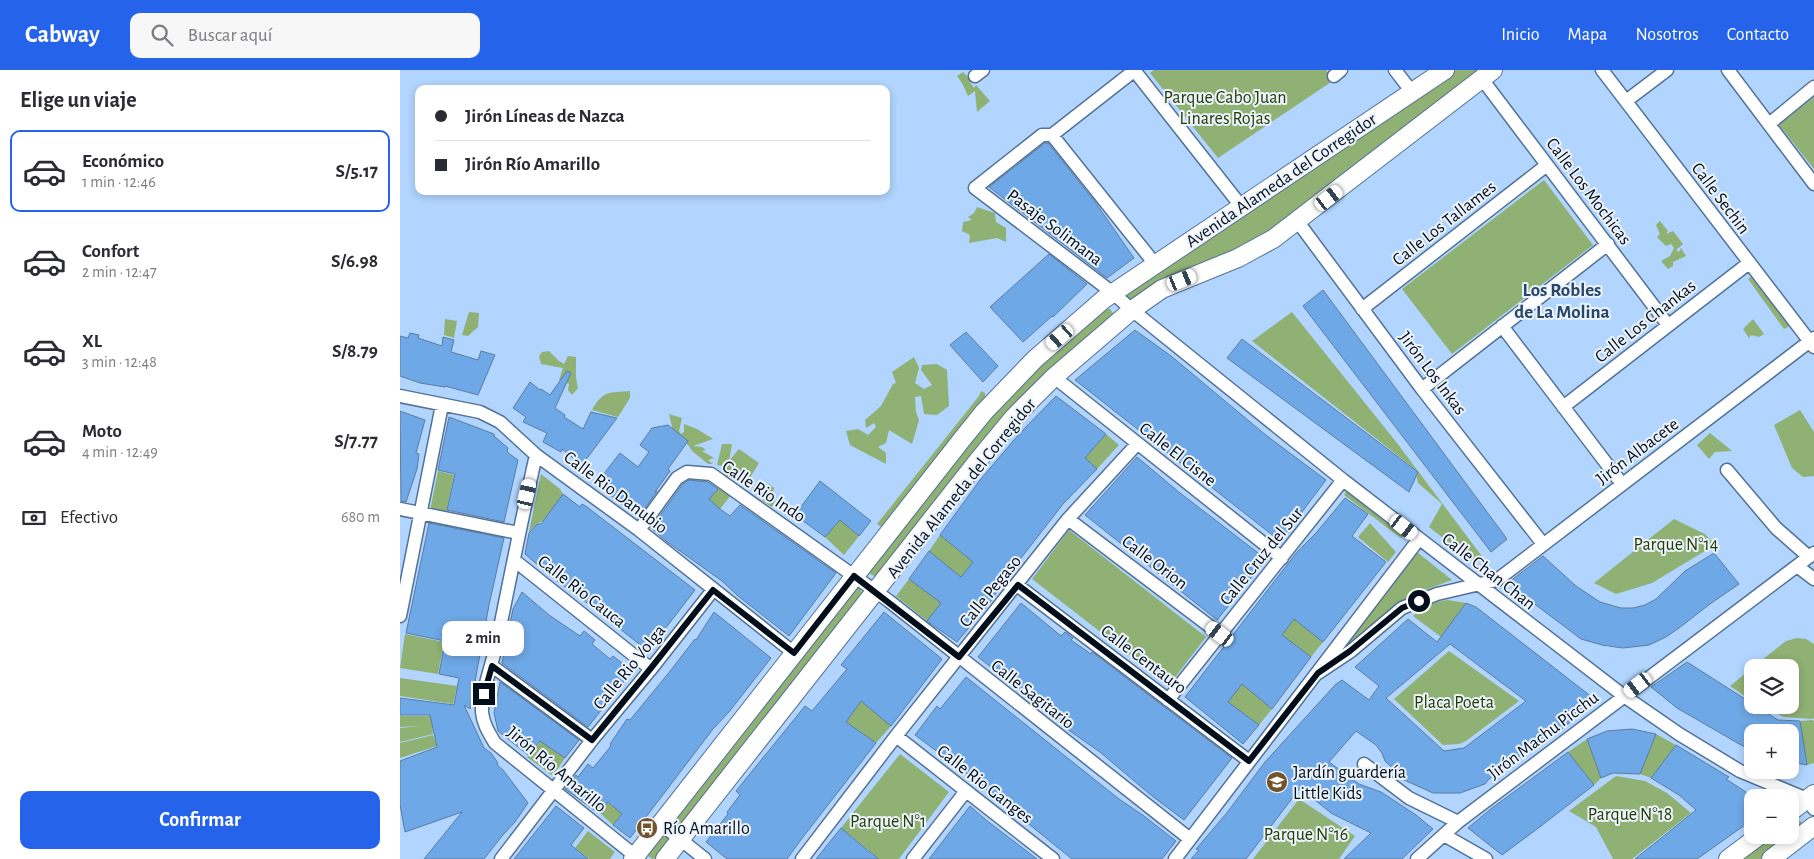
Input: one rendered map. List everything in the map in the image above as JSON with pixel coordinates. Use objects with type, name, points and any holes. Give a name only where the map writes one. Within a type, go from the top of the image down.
[{"type":"main road","name":"Avenida Alameda del Corregidor","points":[[636,858],[660,823],[984,412],[1035,359],[1113,293],[1445,70]]},
{"type":"main road","name":"Avenida Alameda del Corregidor","points":[[666,859],[976,463],[1014,418],[1054,377],[1132,310],[1162,289],[1257,249],[1298,222],[1488,74]]},
{"type":"main road","points":[[1799,808],[1812,801]]},
{"type":"main road","points":[[1771,859],[1814,826]]},
{"type":"main road","points":[[1728,859],[1748,844]]},
{"type":"street","points":[[1155,264],[1052,135],[1135,70],[1241,206]]},
{"type":"street","points":[[1395,70],[1412,92]]},
{"type":"street","name":"Calle Sechin","points":[[1602,70],[1812,343]]},
{"type":"street","points":[[1626,101],[1667,70]]},
{"type":"street","points":[[1728,70],[1814,184]]},
{"type":"street","name":"Calle Los Mochicas","points":[[1488,74],[1547,164],[1668,325]]},
{"type":"street","points":[[1769,124],[1814,87]]},
{"type":"street","name":"Pasaje Solimana","points":[[1052,135],[1042,135],[975,188],[1113,293]]},
{"type":"street","name":"Calle Los Tallames","points":[[1362,309],[1547,164]]},
{"type":"street","name":"Jirón Los Inkas","points":[[1298,222],[1422,389],[1543,544]]},
{"type":"street","points":[[1422,389],[1608,244]]},
{"type":"street","name":"Calle Los Chankas","points":[[1563,407],[1749,263]]},
{"type":"street","name":"Calle Chan Chan","points":[[1113,293],[1343,480],[1624,696],[1679,734],[1740,771],[1812,801]]},
{"type":"street","points":[[1502,326],[1622,484]]},
{"type":"street","name":"Jirón Albacete","points":[[1318,673],[1350,651],[1402,608],[1436,594],[1497,580],[1622,484],[1812,343]]},
{"type":"street","name":"Calle El Cisne","points":[[1054,377],[1282,558]]},
{"type":"street","name":"Calle Rio Danubio","points":[[400,396],[442,406],[480,412],[500,422],[536,455],[639,530],[794,653]]},
{"type":"street","points":[[400,616],[442,406]]},
{"type":"street","name":"Calle Pegaso","points":[[802,859],[896,736],[1018,585],[1068,519],[1137,444]]},
{"type":"street","name":"Jirón Río Amarillo","points":[[536,455],[518,533],[492,666],[484,694],[482,712],[485,728],[495,743],[636,858]]},
{"type":"street","points":[[1727,470],[1776,528],[1812,555]]},
{"type":"street","name":"Calle Rio Indo","points":[[639,530],[677,478],[687,472],[711,474],[854,576]]},
{"type":"street","name":"Calle Cruz del Sur","points":[[1168,700],[1343,480]]},
{"type":"street","points":[[400,509],[518,533]]},
{"type":"street","name":"Calle Orion","points":[[1068,519],[1220,634]]},
{"type":"street","points":[[1175,859],[1419,539]]},
{"type":"street","name":"Jirón Machu Picchu","points":[[1418,859],[1458,822],[1812,555]]},
{"type":"street","name":"Calle Rio Cauca","points":[[514,560],[651,668]]},
{"type":"street","points":[[1797,566],[1814,578]]},
{"type":"street","name":"Calle Sagitario","points":[[854,576],[1190,839]]},
{"type":"street","name":"Calle Centauro","points":[[1018,585],[1249,761]]},
{"type":"street","name":"Calle Rio Volga","points":[[501,859],[592,740],[713,590]]},
{"type":"street","points":[[492,666],[592,740]]},
{"type":"street","name":"Calle Rio Ganges","points":[[896,736],[1050,858]]},
{"type":"street","points":[[1364,764],[1409,798],[1458,822]]},
{"type":"street","points":[[913,859],[966,791]]},
{"type":"street","points":[[660,823],[704,859]]},
{"type":"street","points":[[1444,834],[1486,859]]},
{"type":"green space","name":"Parque Cabo Juan Linares Rojas","points":[[1154,70],[1326,70],[1334,80],[1218,158],[1150,73]]},
{"type":"green space","points":[[1456,70],[1483,70],[1279,229],[1131,301],[1127,299],[1126,295],[1205,238]]},
{"type":"green space","points":[[963,72],[971,80],[970,82],[974,88],[976,85],[990,101],[977,112],[975,91],[968,96],[957,76]]},
{"type":"green space","points":[[1814,97],[1814,169],[1779,125]]},
{"type":"green space","points":[[1544,180],[1593,245],[1452,354],[1402,289]]},
{"type":"green space","points":[[977,207],[995,213],[996,222],[1006,228],[1006,242],[997,238],[969,243],[970,235],[962,231],[963,222],[972,220],[968,217],[974,213]]},
{"type":"green space","points":[[1660,221],[1668,231],[1666,234],[1673,231],[1683,244],[1676,250],[1679,252],[1681,248],[1686,256],[1673,262],[1673,266],[1668,269],[1661,261],[1670,256],[1674,248],[1671,244],[1666,246],[1657,237],[1660,234],[1656,225]]},
{"type":"green space","points":[[1751,277],[1790,326],[1784,329],[1748,279]]},
{"type":"green space","points":[[1106,308],[1110,309],[1113,313],[1112,318],[877,577],[870,574],[869,570],[984,420],[1030,372]]},
{"type":"green space","points":[[469,312],[479,313],[478,327],[468,336],[462,335]]},
{"type":"green space","points":[[1292,312],[1397,443],[1484,559],[1475,563],[1429,527],[1442,504],[1418,483],[1415,469],[1252,341]]},
{"type":"green space","points":[[445,319],[457,321],[454,338],[444,335]]},
{"type":"green space","points":[[1753,319],[1764,334],[1759,337],[1751,335],[1749,338],[1743,329]]},
{"type":"green space","points":[[549,351],[564,364],[568,356],[576,357],[578,388],[572,395],[568,390],[569,384],[559,380],[563,368],[541,364],[539,356],[542,352]]},
{"type":"green space","points":[[914,357],[919,368],[915,383],[924,389],[932,385],[921,370],[922,365],[937,364],[947,370],[949,406],[937,415],[924,414],[921,396],[915,397],[916,412],[919,420],[912,444],[889,430],[886,443],[878,447],[886,453],[886,464],[850,445],[846,431],[858,429],[868,435],[876,427],[874,423],[866,428],[865,420],[881,406],[893,384],[896,383],[892,372]]},
{"type":"green space","points":[[630,391],[630,398],[618,417],[592,410],[600,399],[607,394]]},
{"type":"green space","points":[[981,391],[985,393],[985,400],[883,528],[877,524],[979,396]]},
{"type":"green space","points":[[1800,410],[1814,432],[1814,476],[1803,477],[1792,468],[1774,425]]},
{"type":"green space","points":[[669,414],[682,418],[679,431],[681,434],[684,432],[684,424],[697,429],[713,439],[693,446],[702,447],[706,450],[702,451],[714,458],[708,460],[713,464],[708,464],[692,451],[673,431]]},
{"type":"green space","points":[[1710,433],[1732,451],[1715,452],[1709,459],[1697,445]]},
{"type":"green space","points":[[1106,434],[1119,445],[1097,469],[1085,458]]},
{"type":"green space","points":[[722,444],[732,444],[729,461],[739,449],[759,463],[748,481],[738,482],[722,474],[727,467],[717,465]]},
{"type":"green space","points":[[438,471],[454,475],[446,513],[430,511]]},
{"type":"green space","points":[[541,474],[560,489],[563,494],[543,521],[536,524],[529,532]]},
{"type":"green space","points":[[769,484],[774,488],[772,497],[775,500],[772,507],[763,501],[761,496]]},
{"type":"green space","points":[[720,487],[731,495],[720,509],[709,499]]},
{"type":"green space","points":[[1347,490],[1404,535],[1401,538],[1344,495]]},
{"type":"green space","name":"Parque N°14","points":[[1674,519],[1705,534],[1715,545],[1652,583],[1616,594],[1594,583]]},
{"type":"green space","points":[[840,520],[859,536],[844,555],[825,537]]},
{"type":"green space","points":[[1370,523],[1396,552],[1388,562],[1358,537]]},
{"type":"green space","points":[[1069,530],[1206,637],[1169,685],[1032,579]]},
{"type":"green space","points":[[940,535],[973,562],[961,577],[929,551]]},
{"type":"green space","points":[[1417,552],[1452,580],[1420,592],[1392,609],[1338,654]]},
{"type":"green space","points":[[909,579],[941,603],[927,621],[896,596]]},
{"type":"green space","points":[[854,587],[859,587],[863,595],[681,828],[673,824],[672,820]]},
{"type":"green space","points":[[1448,600],[1466,603],[1441,637],[1413,616],[1429,605]]},
{"type":"green space","points":[[1294,619],[1323,642],[1311,657],[1282,635]]},
{"type":"green space","points":[[405,634],[444,642],[438,674],[400,668]]},
{"type":"green space","points":[[1797,638],[1806,639],[1814,644],[1814,718],[1812,719],[1784,717],[1778,714],[1799,714],[1799,659],[1763,659],[1786,641]]},
{"type":"green space","name":"Placa Poeta","points":[[1449,651],[1519,701],[1466,741],[1459,744],[1443,745],[1394,699]]},
{"type":"green space","points":[[1744,675],[1744,696],[1730,686]]},
{"type":"green space","points":[[400,678],[457,686],[453,704],[400,696]]},
{"type":"green space","points":[[1242,684],[1272,709],[1259,725],[1228,702]]},
{"type":"green space","points":[[861,701],[891,726],[876,743],[846,722]]},
{"type":"green space","points":[[400,716],[431,716],[433,734],[400,742],[400,728],[419,726],[400,727]]},
{"type":"green space","points":[[1800,721],[1814,721],[1814,763],[1807,765]]},
{"type":"green space","points":[[1656,734],[1676,745],[1651,778],[1640,774]]},
{"type":"green space","points":[[433,735],[437,746],[400,758],[400,743]]},
{"type":"green space","points":[[1587,739],[1601,778],[1594,785],[1568,752]]},
{"type":"green space","points":[[541,741],[565,758],[553,776],[527,757]]},
{"type":"green space","name":"Parque N°1","points":[[900,754],[949,792],[899,859],[879,859],[841,828]]},
{"type":"green space","name":"Parque N°18","points":[[1616,776],[1645,781],[1667,793],[1691,813],[1632,859],[1613,859],[1596,827],[1569,811]]},
{"type":"green space","name":"Parque N°16","points":[[1299,799],[1355,836],[1339,859],[1253,859]]},
{"type":"green space","points":[[607,802],[622,813],[613,825],[599,812]]},
{"type":"green space","points":[[1799,820],[1801,822],[1801,829],[1799,831]]},
{"type":"green space","points":[[588,831],[615,852],[610,859],[589,859],[575,848]]},
{"type":"green space","points":[[661,834],[668,837],[669,841],[658,858],[652,859],[647,855]]},
{"type":"green space","points":[[1758,844],[1782,844],[1762,859],[1738,859]]},
{"type":"building","points":[[1045,143],[1048,143],[1095,202],[1134,258],[1107,278],[989,187]]},
{"type":"building","points":[[1049,254],[1087,284],[1053,317],[1023,342],[990,307]]},
{"type":"building","points":[[1323,290],[1507,539],[1491,552],[1303,306]]},
{"type":"building","points":[[1135,330],[1171,356],[1267,436],[1326,480],[1280,541],[1075,380]]},
{"type":"building","points":[[966,332],[998,366],[983,382],[950,345]]},
{"type":"building","points":[[410,333],[419,335],[418,338],[442,346],[443,337],[454,340],[451,352],[478,360],[481,351],[495,355],[478,395],[445,386],[420,383],[400,376],[400,336],[408,338]]},
{"type":"building","points":[[1242,339],[1418,472],[1409,492],[1227,358]]},
{"type":"building","points":[[567,371],[571,373],[555,408],[565,415],[564,417],[583,429],[591,412],[617,418],[582,465],[562,449],[561,452],[543,442],[547,433],[523,422],[526,417],[513,408],[530,382],[550,395]]},
{"type":"building","points":[[1056,396],[1106,434],[1085,458],[1097,469],[1063,504],[1011,571],[988,605],[957,642],[927,621],[941,603],[909,579],[929,551],[961,577],[973,562],[940,535],[980,480],[1020,433]]},
{"type":"building","points":[[400,411],[425,420],[416,453],[419,454],[417,469],[406,502],[401,501]]},
{"type":"building","points":[[449,417],[494,434],[508,448],[507,452],[518,460],[504,522],[447,510],[455,474],[438,470]]},
{"type":"building","points":[[668,425],[688,441],[668,469],[670,471],[639,517],[596,484],[620,453],[638,467],[649,452],[640,445],[652,428]]},
{"type":"building","points":[[1137,457],[1180,493],[1266,559],[1217,620],[1085,515]]},
{"type":"building","points":[[689,480],[708,482],[718,489],[709,499],[730,516],[740,505],[836,573],[789,636],[722,581],[651,528],[683,484]]},
{"type":"building","points":[[820,481],[871,521],[859,536],[840,520],[825,537],[795,515]]},
{"type":"building","points":[[563,494],[580,507],[582,504],[587,507],[695,590],[648,651],[553,578],[525,554],[529,533],[537,524],[541,524]]},
{"type":"building","points":[[1345,498],[1368,514],[1352,536],[1386,562],[1323,642],[1294,619],[1282,635],[1311,657],[1272,709],[1242,684],[1228,702],[1259,725],[1243,744],[1185,697],[1297,552],[1316,533]]},
{"type":"building","points":[[429,523],[504,538],[489,605],[470,709],[464,705],[484,748],[491,753],[498,763],[497,765],[528,803],[515,822],[484,859],[424,859],[462,812],[405,832],[400,805],[400,761],[437,747],[430,715],[400,715],[400,698],[454,705],[459,678],[439,674],[445,641],[406,633]]},
{"type":"building","points":[[1714,553],[1739,584],[1666,637],[1649,645],[1623,648],[1581,639],[1516,590],[1511,583],[1513,579],[1543,556],[1576,586],[1600,602],[1621,608],[1633,608],[1645,605],[1656,599],[1685,571]]},
{"type":"building","points":[[522,592],[549,615],[580,636],[584,631],[595,640],[592,644],[610,659],[613,656],[632,671],[588,727],[502,663],[513,609]]},
{"type":"building","points":[[1021,603],[1061,636],[1065,632],[1073,638],[1071,640],[1091,654],[1092,652],[1232,758],[1184,820],[978,657]]},
{"type":"building","points":[[1466,603],[1476,607],[1597,701],[1559,731],[1558,729],[1504,767],[1485,784],[1460,793],[1433,793],[1402,779],[1385,761],[1376,745],[1356,731],[1329,762],[1359,784],[1381,792],[1416,815],[1433,829],[1402,859],[1344,859],[1371,833],[1331,813],[1300,788],[1246,859],[1191,859],[1199,850],[1196,849],[1226,814],[1265,762],[1335,685],[1342,680],[1369,700],[1379,686],[1355,667],[1408,619],[1437,642]],"holes":[[[1450,644],[1526,701],[1464,748],[1444,751],[1386,698]]]},
{"type":"building","points":[[714,612],[771,658],[729,712],[713,729],[630,838],[613,825],[622,814],[608,802],[598,813],[565,789],[588,764],[593,768],[611,746],[610,744],[627,719],[630,720],[696,640]]},
{"type":"building","points":[[884,612],[942,659],[891,726],[861,701],[846,722],[876,743],[787,859],[727,859],[706,842],[740,795],[736,791],[805,706],[812,711],[847,669],[841,665]]},
{"type":"building","points":[[1687,662],[1744,698],[1744,714],[1769,714],[1778,720],[1800,721],[1807,765],[1799,764],[1799,724],[1744,724],[1744,746],[1677,708],[1651,687]]},
{"type":"building","points":[[966,677],[1119,799],[1176,841],[1162,859],[1072,859],[967,774],[915,735],[937,706],[940,709]]},
{"type":"building","points":[[500,682],[579,740],[565,758],[540,741],[528,755],[498,731],[494,713]]},
{"type":"building","points":[[1632,729],[1656,734],[1640,774],[1613,773],[1601,778],[1587,739],[1607,731]]},
{"type":"building","points":[[1676,745],[1729,777],[1726,779],[1744,791],[1744,826],[1697,859],[1635,859],[1696,810],[1679,795],[1651,778]]},
{"type":"building","points":[[1568,752],[1594,785],[1541,826],[1502,855],[1468,828],[1492,808]]},
{"type":"building","points":[[556,806],[584,828],[571,845],[588,859],[514,859]]},
{"type":"building","points":[[970,806],[986,820],[1037,859],[929,859]]},
{"type":"building","points":[[841,828],[866,849],[879,859],[816,859]]},
{"type":"place","name":"Jardín guardería Little Kids","points":[[1277,782]]},
{"type":"place","name":"Río Amarillo","points":[[647,828]]},
{"type":"district","name":"Los Robles de La Molina","points":[[1562,300]]},
{"type":"route","points":[[484,694],[492,666],[592,740],[713,590],[794,653],[854,576],[959,657],[1018,585],[1249,761],[1318,673],[1350,651],[1402,608],[1419,601]]}]
